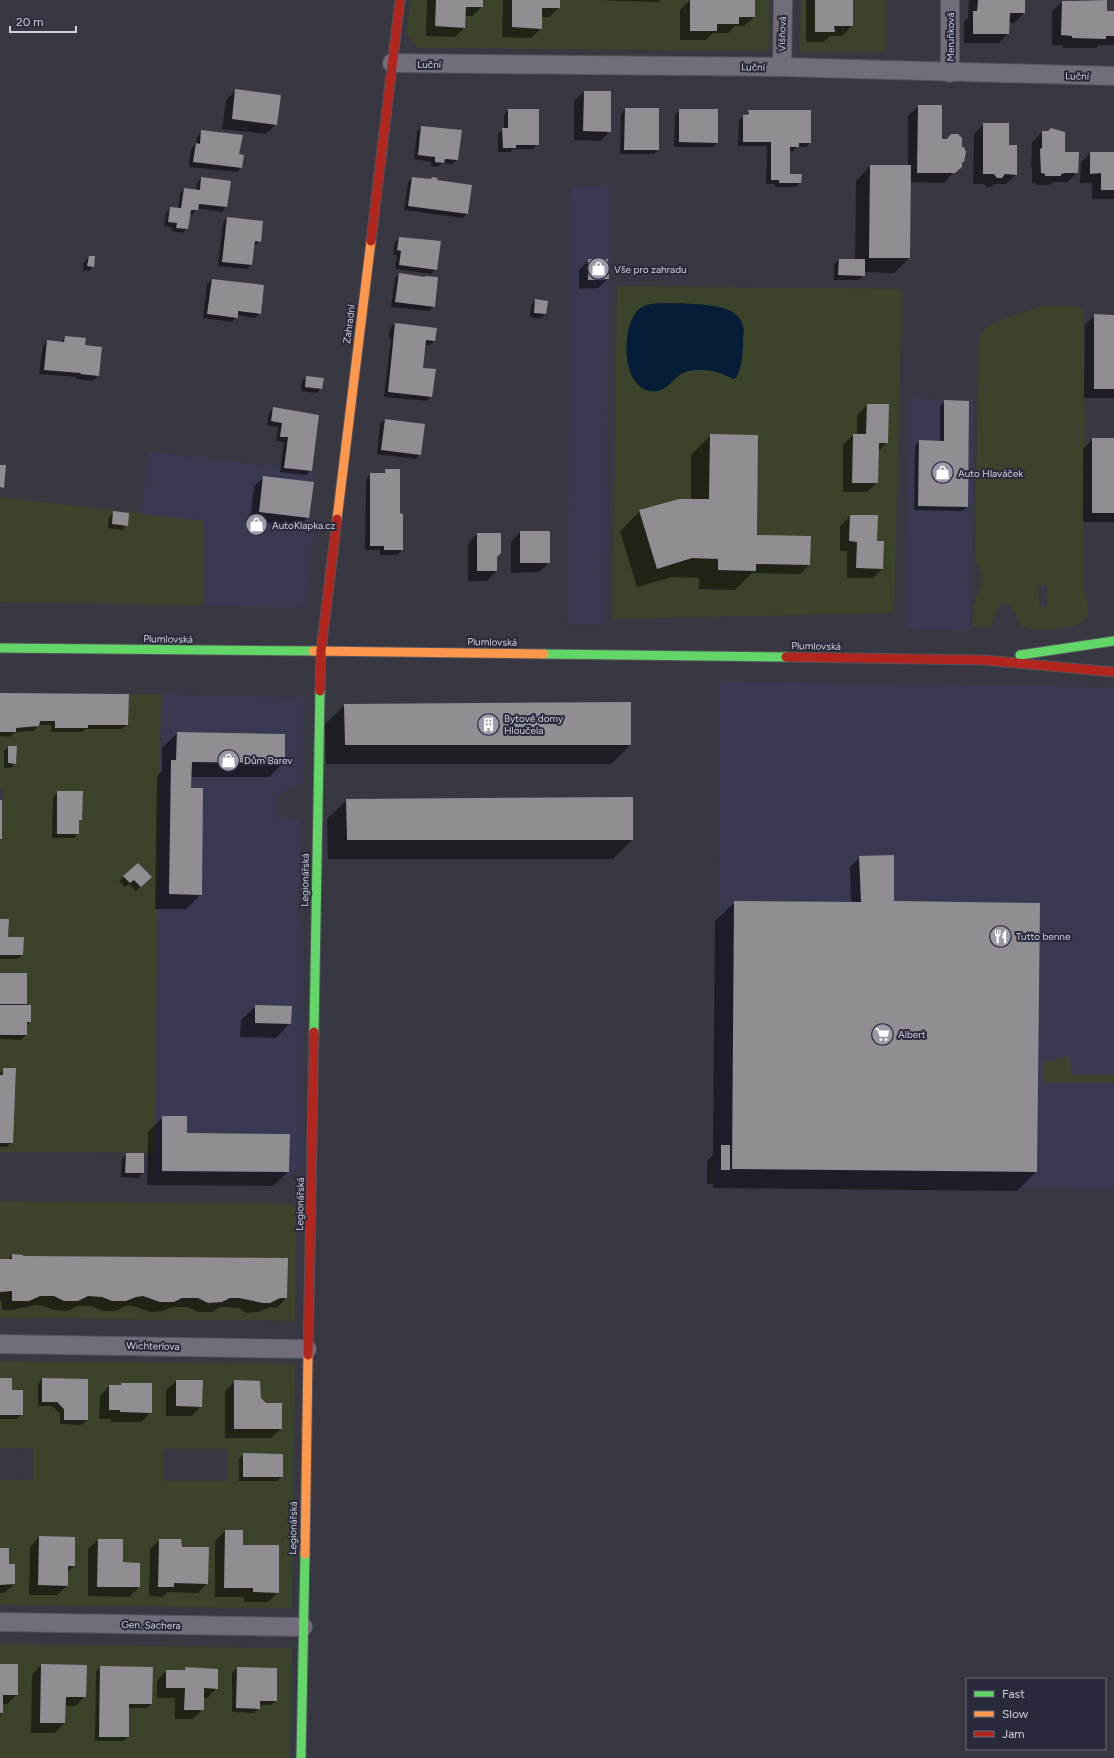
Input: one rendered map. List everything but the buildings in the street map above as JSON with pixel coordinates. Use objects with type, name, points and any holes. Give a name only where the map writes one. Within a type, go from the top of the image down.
[{"type":"street","name":"Zahradní","points":[[321,651],[400,0]]},
{"type":"street","name":"Višňová","points":[[782,67],[783,0]]},
{"type":"street","name":"Meruňková","points":[[950,0],[950,73]]},
{"type":"street","name":"Luční","points":[[392,63],[782,67],[950,73],[1114,76]]},
{"type":"street","name":"Plumlovská","points":[[984,660],[1114,641]]},
{"type":"street","name":"Plumlovská","points":[[0,648],[912,658],[984,660],[1114,672]]},
{"type":"street","name":"Legionářská","points":[[301,1758],[307,1349],[321,651]]},
{"type":"street","name":"Wichterlova","points":[[0,1344],[307,1349]]},
{"type":"street","name":"Gen. Sachera","points":[[0,1622],[303,1627]]},
{"type":"shaded area","points":[[610,186],[606,625],[567,625],[571,187]]},
{"type":"shaded area","points":[[676,303],[723,308],[738,316],[743,325],[744,332],[742,360],[736,378],[733,379],[709,370],[695,370],[683,373],[660,390],[650,391],[640,386],[633,378],[629,367],[627,341],[633,318],[638,310],[646,305]]},
{"type":"shaded area","points":[[909,398],[974,400],[970,630],[906,629]]},
{"type":"shaded area","name":"AutoKlapka.cz","points":[[148,452],[315,471],[308,530],[314,530],[305,607],[204,605],[204,521],[141,514]]},
{"type":"shaded area","points":[[720,682],[1114,687],[1114,1189],[717,1184]]},
{"type":"shaded area","points":[[161,694],[304,697],[303,782],[278,796],[278,818],[302,819],[298,913],[303,936],[303,1165],[289,1177],[154,1177]]},
{"type":"green space","points":[[411,0],[770,0],[769,51],[418,48],[406,33]]},
{"type":"green space","points":[[801,0],[885,0],[885,52],[800,52]]},
{"type":"green space","points":[[617,286],[902,289],[894,613],[613,619]]},
{"type":"green space","points":[[1044,305],[1083,307],[1085,432],[1083,579],[1088,607],[1087,615],[1082,621],[1066,628],[1025,628],[1019,623],[1014,610],[1007,604],[1003,604],[997,610],[992,627],[973,627],[973,607],[983,577],[976,559],[975,547],[979,338],[986,327]],"holes":[[[1038,585],[1047,585],[1047,607],[1039,607]]]},
{"type":"green space","points":[[0,497],[204,521],[204,605],[0,602]]},
{"type":"green space","points":[[129,694],[161,694],[154,1153],[0,1152],[0,1143],[13,1103],[15,1103],[16,1068],[4,1068],[3,1075],[0,1075],[0,1035],[26,1035],[27,1022],[31,1022],[31,1005],[27,1004],[27,973],[0,973],[0,955],[23,955],[24,937],[8,937],[9,919],[0,919],[0,839],[2,838],[3,790],[0,789],[0,732],[16,732],[16,728],[39,726],[40,721],[55,721],[55,728],[87,728],[88,725],[127,725]],"holes":[[[9,746],[17,746],[16,764],[8,763]],[[138,863],[152,877],[141,887],[134,880],[131,882],[124,875]]]},
{"type":"green space","points":[[1070,1057],[1071,1075],[1114,1075],[1114,1083],[1043,1082],[1043,1061],[1055,1061],[1056,1058]]},
{"type":"green space","points":[[0,1201],[292,1204],[296,1208],[295,1321],[0,1318]]},
{"type":"green space","points":[[0,1361],[295,1364],[292,1608],[0,1605],[0,1480],[33,1479],[33,1449],[0,1448]],"holes":[[[163,1449],[227,1449],[227,1481],[163,1481]]]},
{"type":"green space","points":[[0,1644],[292,1648],[290,1758],[0,1758]]},
{"type":"traffic: fast","points":[[1020,655],[1114,641]]},
{"type":"traffic: fast","points":[[0,648],[313,651]]},
{"type":"traffic: fast","points":[[544,654],[786,657]]},
{"type":"traffic: fast","points":[[314,1032],[320,691]]},
{"type":"traffic: fast","points":[[301,1758],[305,1554]]},
{"type":"traffic: slow","points":[[337,519],[371,241]]},
{"type":"traffic: slow","points":[[313,651],[544,654]]},
{"type":"traffic: slow","points":[[305,1554],[308,1355]]},
{"type":"traffic: jam","points":[[371,241],[400,0]]},
{"type":"traffic: jam","points":[[320,691],[321,651],[337,519]]},
{"type":"traffic: jam","points":[[786,657],[984,660],[1114,672]]},
{"type":"traffic: jam","points":[[308,1355],[314,1032]]},
{"type":"place","name":"Vše pro zahradu","points":[[598,269]]},
{"type":"place","name":"Auto Hlaváček","points":[[943,473]]},
{"type":"place","name":"AutoKlapka.cz","points":[[256,525]]},
{"type":"place","name":"Bytové domy Hloučela","points":[[488,724]]},
{"type":"place","name":"Dům Barev","points":[[229,760]]},
{"type":"place","name":"Tutto benne","points":[[1001,936]]},
{"type":"place","name":"Albert","points":[[883,1034]]}]
